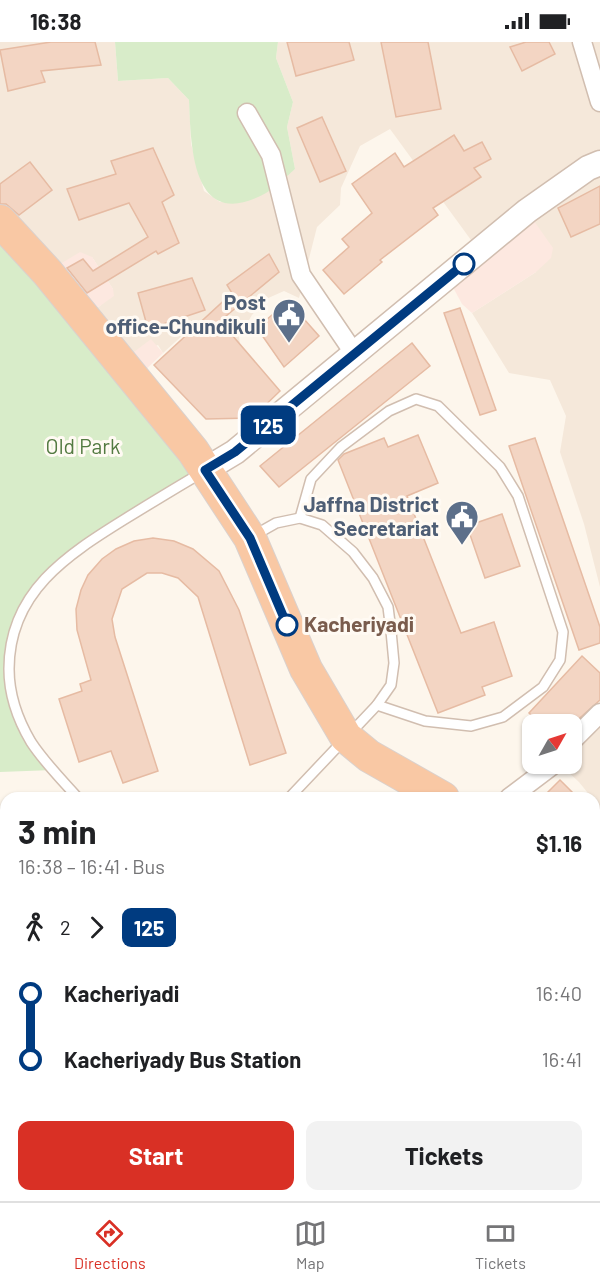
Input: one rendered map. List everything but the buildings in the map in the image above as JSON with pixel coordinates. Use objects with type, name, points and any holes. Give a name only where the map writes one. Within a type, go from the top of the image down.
[{"type":"highway","points":[[0,221],[47,272],[122,361],[205,470],[250,538],[306,669],[346,737],[369,756],[432,792]]},
{"type":"street","points":[[582,42],[600,102]]},
{"type":"street","points":[[247,113],[271,155],[301,275],[354,353]]},
{"type":"street","points":[[205,470],[235,452],[528,211],[588,168],[600,163]]},
{"type":"street","points":[[582,731],[600,714]]},
{"type":"street","points":[[517,792],[541,774]]},
{"type":"lane","points":[[300,518],[310,479],[341,447],[389,411],[416,399],[438,406],[500,467],[518,496],[563,632],[560,660],[543,687],[503,717],[471,726],[425,721],[377,705]]},
{"type":"lane","points":[[73,792],[31,742],[5,682],[15,624],[32,594],[51,571],[74,551],[205,470]]},
{"type":"lane","points":[[250,538],[276,523],[300,518],[322,525],[353,552],[373,578],[388,607],[394,663],[391,686],[377,705],[295,792]]},
{"type":"shaded area","points":[[0,42],[115,42],[118,81],[168,78],[189,100],[191,144],[204,191],[220,202],[245,201],[295,169],[287,127],[293,102],[276,58],[278,42],[600,42],[600,587],[584,524],[560,452],[566,416],[550,380],[509,373],[472,313],[536,272],[479,251],[390,129],[360,146],[341,188],[340,205],[317,227],[299,298],[284,291],[266,299],[252,315],[239,337],[240,344],[212,367],[184,334],[163,353],[158,345],[122,361],[81,314],[100,306],[113,289],[92,257],[47,272],[0,221]]},
{"type":"shaded area","points":[[527,211],[553,248],[551,258],[536,272],[472,313],[462,304],[448,278]]},
{"type":"shaded area","points":[[80,252],[92,257],[113,289],[114,296],[100,306],[81,314],[47,272]]},
{"type":"shaded area","points":[[151,339],[163,353],[139,376],[122,361]]},
{"type":"shaded area","points":[[600,713],[600,792],[587,792],[570,774],[582,774],[582,731]]},
{"type":"green space","points":[[115,42],[278,42],[276,58],[293,102],[287,127],[295,169],[266,193],[242,203],[223,202],[210,194],[201,180],[195,161],[191,140],[189,100],[168,78],[118,81]]},
{"type":"green space","name":"Old Park","points":[[0,221],[205,470],[74,551],[32,594],[9,653],[16,711],[53,770],[0,772]]},
{"type":"bus line","name":"125","points":[[287,625],[250,538],[205,470],[235,452],[464,264]]},
{"type":"place","name":"Post office-Chundikuli","points":[[289,344]]},
{"type":"place","name":"Jaffna District Secretariat","points":[[462,546]]},
{"type":"place","name":"Kacheriyadi","points":[[287,625]]}]
